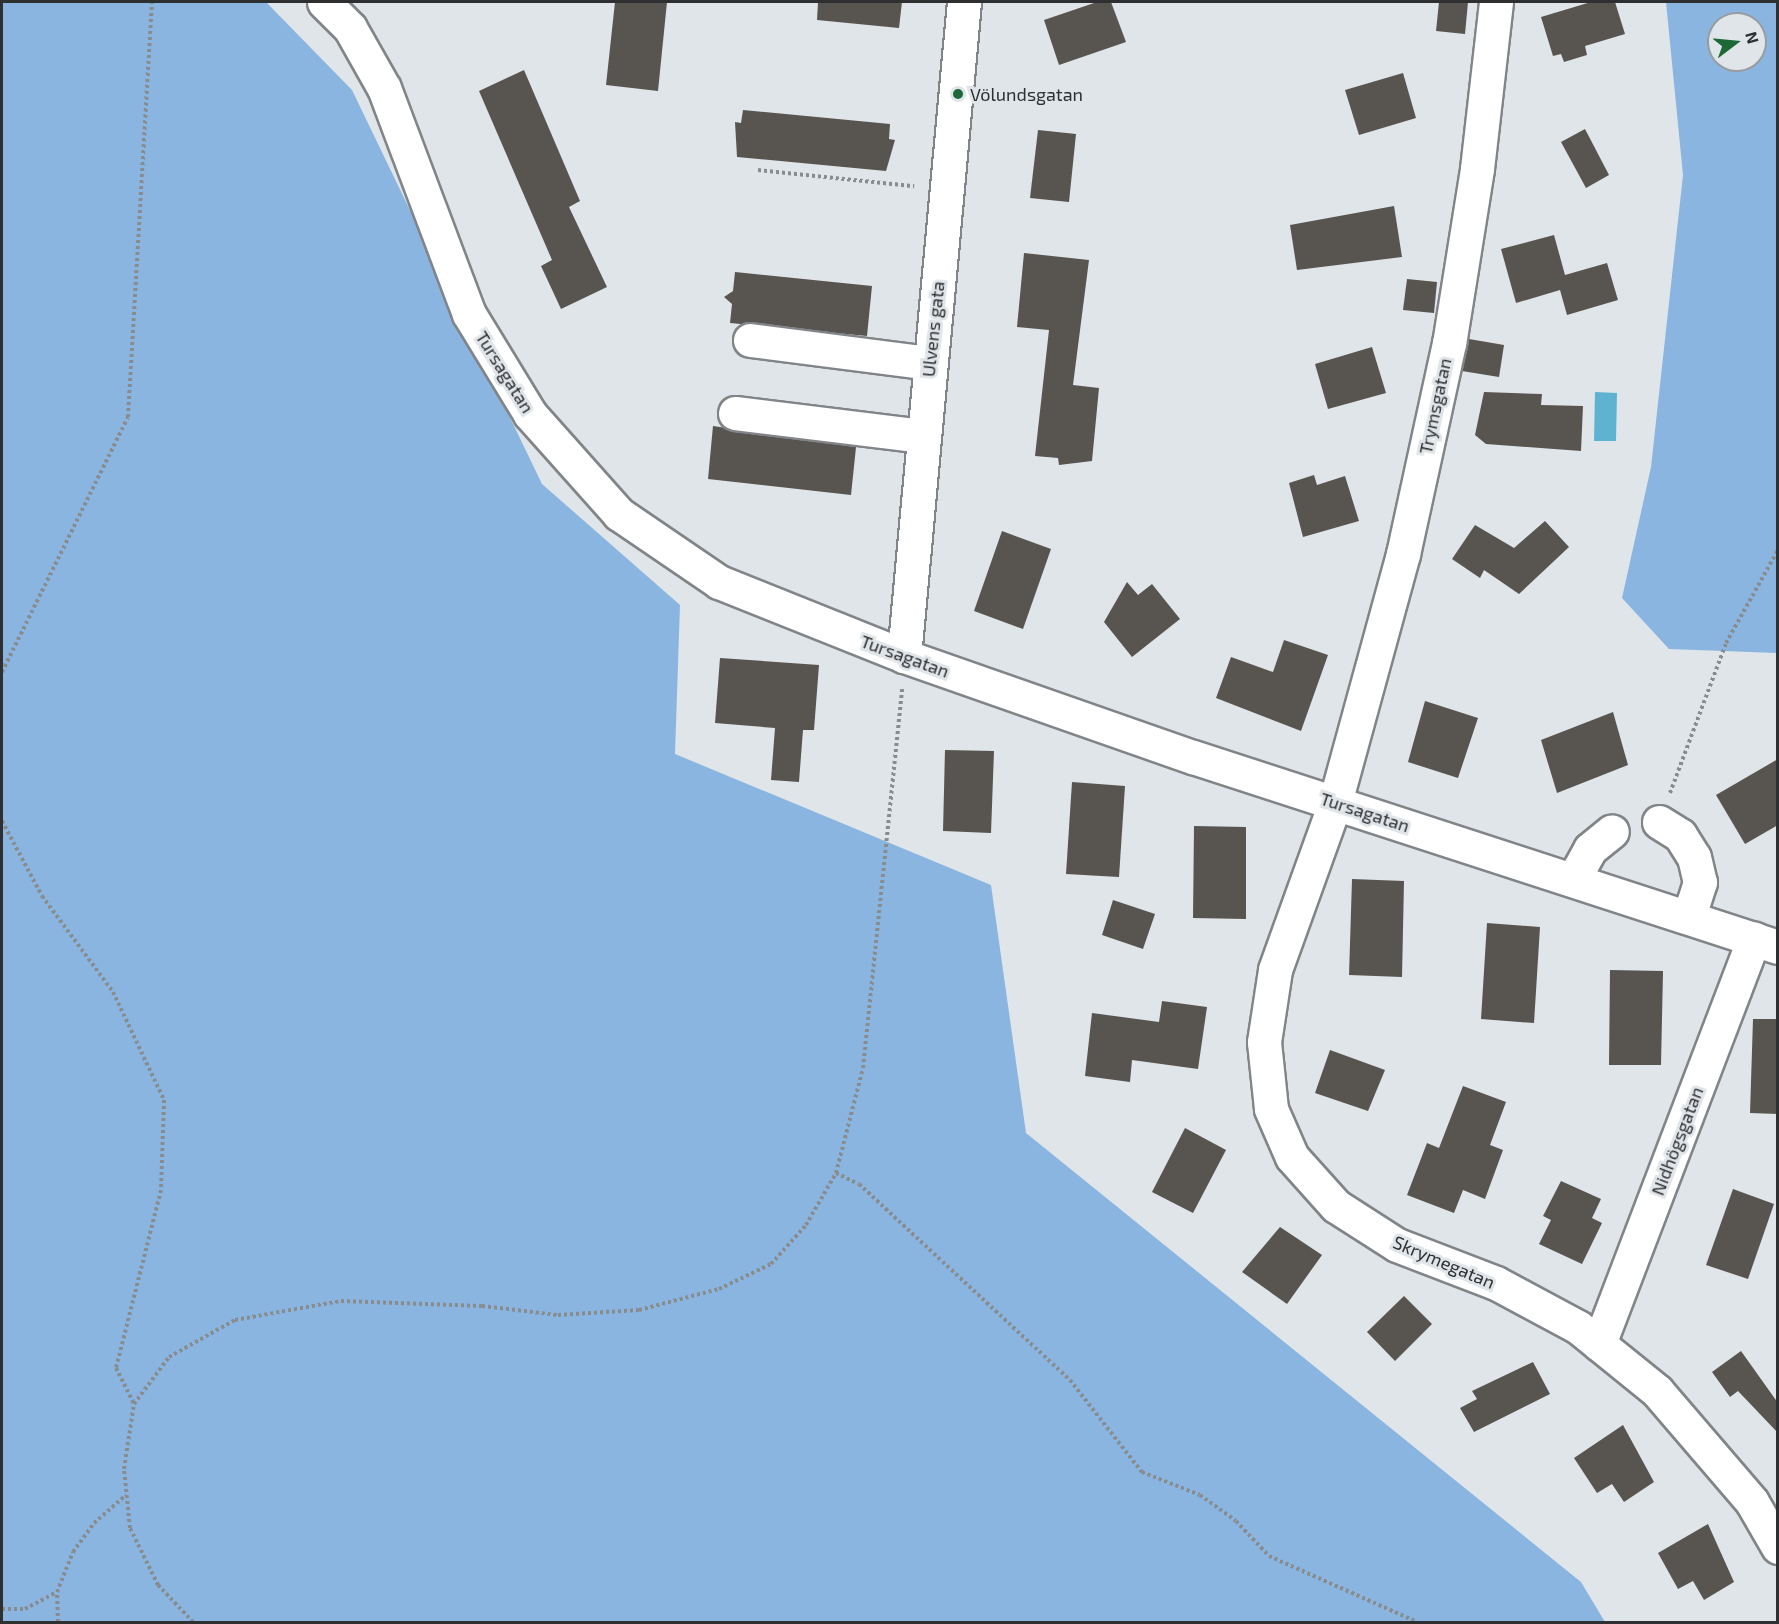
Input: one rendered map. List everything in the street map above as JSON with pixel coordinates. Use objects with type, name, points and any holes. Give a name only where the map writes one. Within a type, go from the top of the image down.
[{"type":"street","name":"Tursagatan","points":[[324,2],[350,28],[384,88],[469,314],[530,414],[619,514],[718,582],[904,656],[1335,803],[1574,878],[1766,943]]},
{"type":"street","name":"Ulvens gata","points":[[904,656],[922,436],[964,2]]},
{"type":"street","name":"Trymsgatan","points":[[1335,803],[1402,554],[1449,343],[1477,169],[1496,2]]},
{"type":"street","points":[[750,340],[930,363]]},
{"type":"street","points":[[735,413],[922,436]]},
{"type":"street","name":"Skrymegatan","points":[[1335,803],[1275,970],[1264,1042],[1271,1109],[1292,1157],[1336,1206],[1397,1245],[1496,1283],[1599,1344],[1657,1391],[1752,1502],[1778,1547]]},
{"type":"street","points":[[1659,822],[1680,835],[1694,858],[1700,882],[1689,916]]},
{"type":"street","points":[[1574,878],[1590,849],[1612,831]]},
{"type":"street","name":"Nidhögsgatan","points":[[1599,1344],[1766,943]]},
{"type":"path","points":[[2,672],[128,417],[152,2]]},
{"type":"path","points":[[758,170],[920,186]]},
{"type":"path","points":[[1659,822],[1726,643],[1778,550]]},
{"type":"path","points":[[193,1623],[159,1585],[130,1528],[126,1495],[124,1469],[134,1404],[168,1357],[236,1320],[341,1301],[482,1306],[558,1315],[639,1310],[719,1289],[771,1264],[806,1225],[836,1173],[863,1068],[896,781],[904,656]]},
{"type":"path","points":[[2,821],[42,896],[113,992],[164,1100],[161,1190],[116,1368],[134,1404]]},
{"type":"path","points":[[836,1173],[860,1184],[1070,1380],[1142,1472],[1200,1495],[1236,1521],[1269,1556],[1417,1623]]},
{"type":"path","points":[[58,1623],[57,1592],[73,1552],[94,1523],[126,1495]]},
{"type":"path","points":[[2,1609],[25,1609],[57,1592]]},
{"type":"shaded area","points":[[2,2],[266,2],[352,90],[542,484],[680,605],[675,754],[991,885],[1026,1133],[1581,1582],[1605,1622],[2,1622]]},
{"type":"shaded area","points":[[1666,2],[1777,2],[1777,653],[1669,649],[1622,598],[1651,467],[1683,175]]},
{"type":"shaded area","points":[[1595,392],[1617,393],[1616,441],[1594,441]]},
{"type":"building","points":[[615,2],[667,2],[658,91],[606,85]]},
{"type":"building","points":[[818,2],[902,2],[899,28],[817,20]]},
{"type":"building","points":[[1097,2],[1111,2],[1126,42],[1059,65],[1044,20]]},
{"type":"building","points":[[1439,2],[1468,2],[1465,34],[1436,31]]},
{"type":"building","points":[[1591,2],[1615,2],[1625,34],[1585,46],[1587,55],[1564,62],[1561,54],[1553,56],[1541,17]]},
{"type":"building","points":[[524,70],[580,201],[569,207],[607,287],[561,309],[541,266],[552,260],[479,91]]},
{"type":"building","points":[[1403,73],[1416,118],[1359,135],[1345,90]]},
{"type":"building","points":[[743,110],[890,124],[889,139],[895,140],[886,171],[737,157],[735,122],[741,123]]},
{"type":"building","points":[[1585,129],[1609,175],[1586,188],[1561,142]]},
{"type":"building","points":[[1038,130],[1076,134],[1069,202],[1030,198]]},
{"type":"building","points":[[1394,206],[1402,257],[1297,270],[1290,225]]},
{"type":"building","points":[[1554,235],[1565,275],[1607,263],[1618,300],[1567,315],[1560,290],[1516,303],[1501,249]]},
{"type":"building","points":[[1024,253],[1089,260],[1073,385],[1099,388],[1092,461],[1059,465],[1058,458],[1035,456],[1049,330],[1017,327]]},
{"type":"building","points":[[735,272],[872,286],[867,336],[730,323],[732,304],[724,297],[733,291]]},
{"type":"building","points":[[1407,279],[1437,282],[1434,313],[1403,310]]},
{"type":"building","points":[[1469,339],[1504,345],[1499,377],[1462,371]]},
{"type":"building","points":[[1372,347],[1386,393],[1328,409],[1315,364]]},
{"type":"building","points":[[1484,392],[1542,394],[1541,405],[1583,406],[1581,451],[1486,444],[1475,435]]},
{"type":"building","points":[[713,426],[856,447],[851,495],[708,479]]},
{"type":"building","points":[[1314,475],[1317,485],[1345,476],[1359,521],[1303,537],[1289,483]]},
{"type":"building","points":[[1545,521],[1569,547],[1519,594],[1484,570],[1480,578],[1452,559],[1475,525],[1514,548]]},
{"type":"building","points":[[1002,531],[1051,549],[1023,629],[974,611]]},
{"type":"building","points":[[1127,582],[1138,595],[1152,584],[1180,619],[1132,657],[1104,622]]},
{"type":"building","points":[[1284,640],[1328,655],[1301,731],[1216,698],[1231,657],[1273,672]]},
{"type":"building","points":[[720,658],[819,665],[814,730],[803,730],[799,782],[771,780],[775,728],[715,723]]},
{"type":"building","points":[[1425,701],[1478,718],[1458,778],[1408,762]]},
{"type":"building","points":[[1613,712],[1628,765],[1557,793],[1541,740]]},
{"type":"building","points":[[945,750],[994,751],[991,833],[943,831]]},
{"type":"building","points":[[1778,759],[1778,825],[1745,844],[1716,795]]},
{"type":"building","points":[[1072,782],[1125,786],[1119,877],[1066,874]]},
{"type":"building","points":[[1194,826],[1246,827],[1246,919],[1193,918]]},
{"type":"building","points":[[1352,879],[1404,881],[1402,977],[1349,975]]},
{"type":"building","points":[[1113,900],[1155,914],[1143,949],[1102,935]]},
{"type":"building","points":[[1487,923],[1540,927],[1534,1023],[1481,1019]]},
{"type":"building","points":[[1610,970],[1663,971],[1661,1065],[1609,1065]]},
{"type":"building","points":[[1162,1001],[1207,1007],[1198,1069],[1132,1060],[1130,1082],[1085,1076],[1092,1013],[1159,1022]]},
{"type":"building","points":[[1753,1019],[1778,1019],[1778,1114],[1750,1113]]},
{"type":"building","points":[[1330,1050],[1385,1070],[1368,1111],[1315,1093]]},
{"type":"building","points":[[1463,1086],[1506,1102],[1490,1145],[1503,1150],[1485,1199],[1463,1190],[1454,1213],[1407,1195],[1427,1143],[1439,1148]]},
{"type":"building","points":[[1185,1128],[1226,1150],[1193,1213],[1152,1192]]},
{"type":"building","points":[[1561,1181],[1601,1199],[1592,1218],[1602,1223],[1582,1264],[1539,1244],[1551,1220],[1543,1216]]},
{"type":"building","points":[[1733,1189],[1774,1204],[1748,1279],[1706,1265]]},
{"type":"building","points":[[1280,1227],[1322,1255],[1287,1304],[1242,1272]]},
{"type":"building","points":[[1404,1296],[1432,1324],[1395,1361],[1367,1332]]},
{"type":"building","points":[[1741,1351],[1778,1403],[1778,1433],[1738,1391],[1730,1397],[1712,1372]]},
{"type":"building","points":[[1533,1362],[1550,1394],[1474,1432],[1460,1408],[1477,1399],[1472,1391]]},
{"type":"building","points":[[1623,1425],[1654,1482],[1624,1502],[1612,1484],[1597,1493],[1574,1458]]},
{"type":"building","points":[[1708,1524],[1734,1582],[1704,1600],[1693,1581],[1678,1589],[1658,1553]]},
{"type":"place","name":"Völundsgatan","points":[[958,94]]}]
